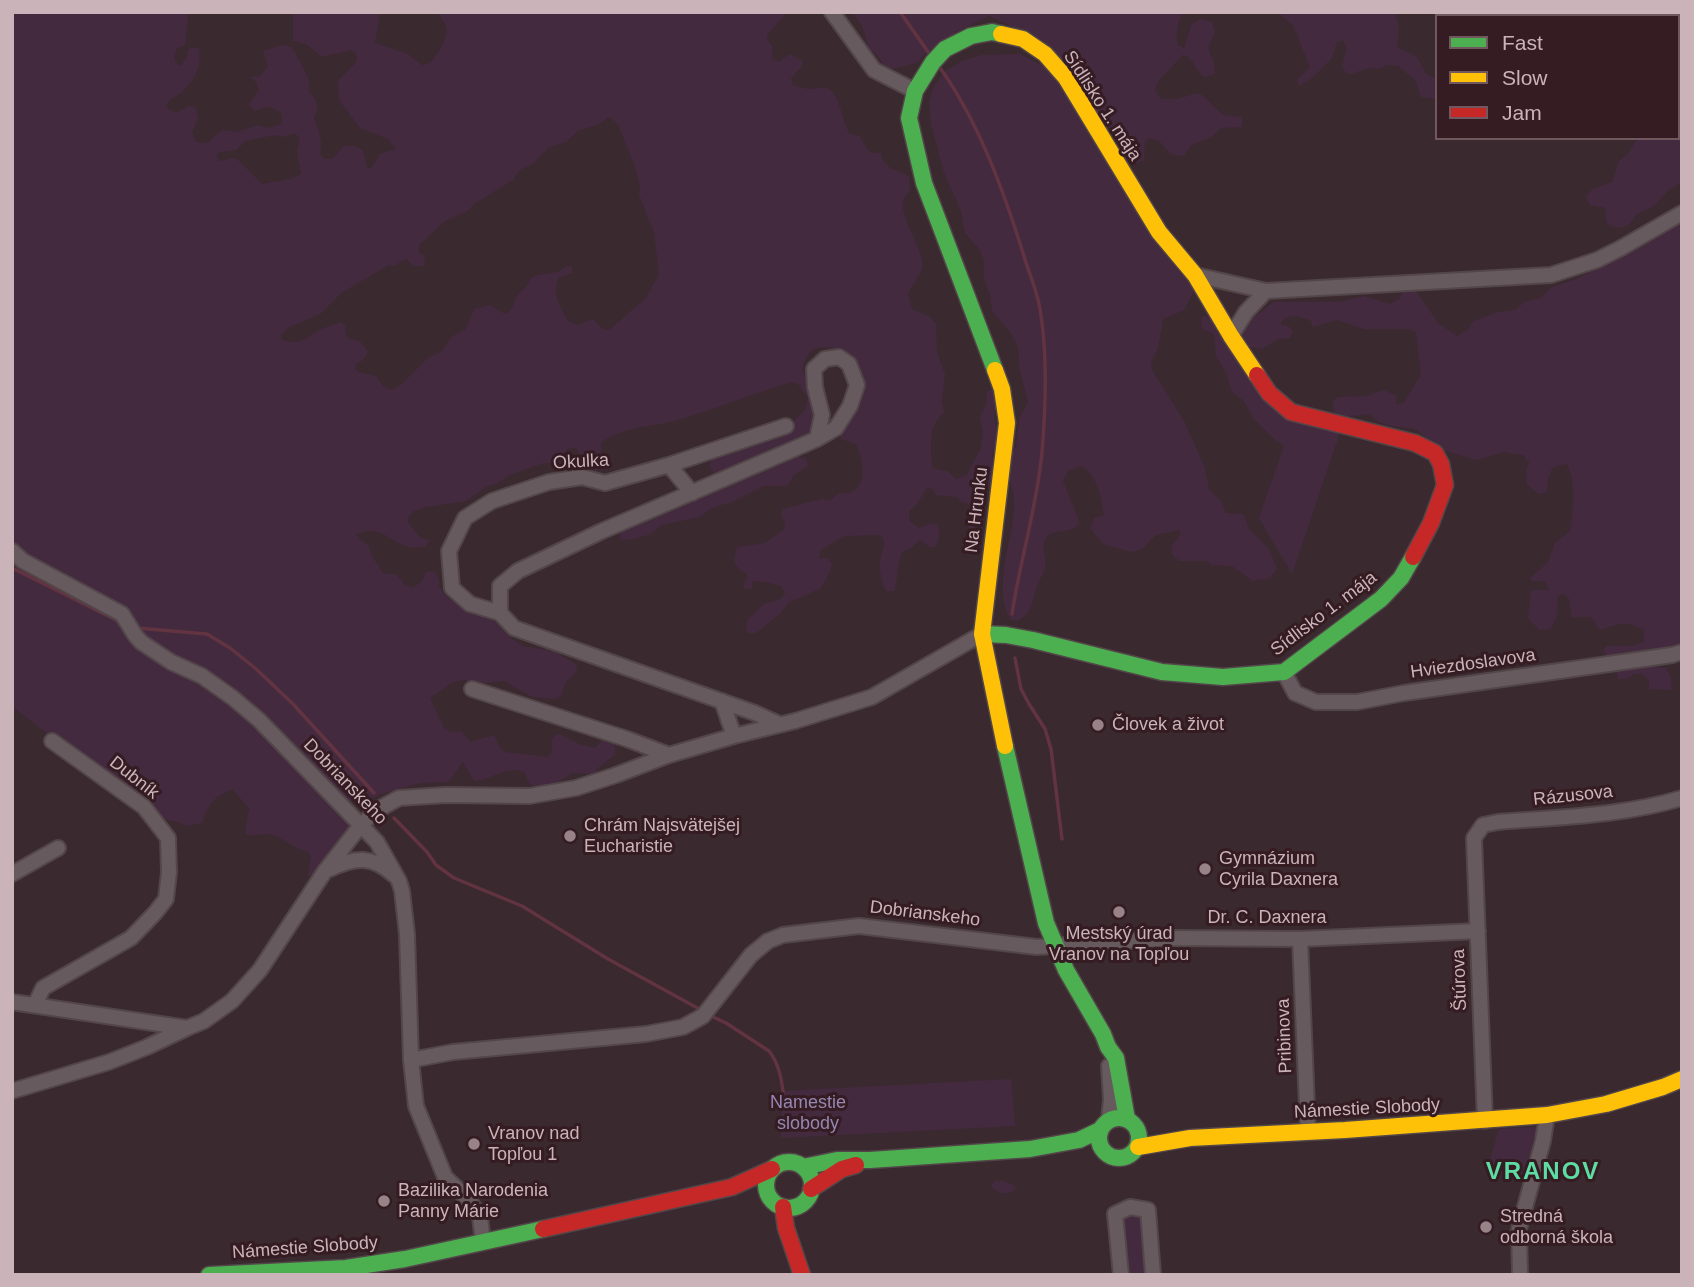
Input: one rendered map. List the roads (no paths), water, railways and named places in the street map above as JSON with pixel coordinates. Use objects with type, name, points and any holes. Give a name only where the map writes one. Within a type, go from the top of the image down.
[{"type":"street","points":[[832,12],[874,70],[915,91]]},
{"type":"street","name":"Sídlisko 1. mája","points":[[915,91],[933,62],[945,49],[971,36],[992,32],[1006,35],[1023,40],[1045,54],[1066,78],[1160,232],[1195,275],[1269,393],[1291,412],[1415,443],[1435,453],[1441,464],[1445,485],[1431,523],[1401,578],[1381,599],[1284,672],[1223,677],[1162,672],[1033,640],[982,634]]},
{"type":"street","name":"Na Hrunku","points":[[915,91],[909,118],[924,183],[1002,389],[1007,423],[982,634],[993,693],[1046,923],[1066,970],[1116,1058],[1122,1098],[1132,1123]]},
{"type":"street","points":[[1195,275],[1266,291],[1551,275],[1597,260],[1682,213]]},
{"type":"street","points":[[1231,336],[1246,312],[1266,291]]},
{"type":"street","points":[[500,613],[500,586],[518,571],[602,531],[817,439],[836,428],[850,406],[857,385],[849,364],[839,357],[825,359],[814,369],[822,415],[817,439]]},
{"type":"street","name":"Okulka","points":[[779,724],[722,701],[514,628],[500,613],[470,604],[452,588],[449,551],[465,518],[492,501],[549,482],[582,477],[605,483],[786,426]]},
{"type":"street","points":[[669,465],[692,493]]},
{"type":"street","name":"Dobrianskeho","points":[[12,551],[23,561],[122,614],[141,642],[171,662],[202,676],[233,698],[259,720],[377,842],[399,881],[407,934],[411,1060],[416,1105],[445,1177],[469,1200],[480,1217],[483,1242]]},
{"type":"street","points":[[12,1091],[108,1062],[146,1047],[204,1021],[232,1001],[260,970],[325,871],[361,825],[379,809],[400,798],[446,795],[530,796],[576,788],[669,755],[872,697],[982,634]]},
{"type":"street","name":"Hviezdoslavova","points":[[1284,672],[1295,693],[1315,702],[1357,702],[1682,652]]},
{"type":"street","points":[[472,689],[669,755]]},
{"type":"street","points":[[722,701],[734,736]]},
{"type":"street","points":[[626,739],[633,768]]},
{"type":"street","name":"Dubník","points":[[35,1005],[43,988],[131,938],[166,899],[169,872],[167,838],[144,807],[52,741]]},
{"type":"street","name":"Rázusova","points":[[1474,838],[1483,825],[1498,822],[1601,814],[1682,798]]},
{"type":"street","name":"Štúrova","points":[[1474,838],[1485,1121]]},
{"type":"street","points":[[12,874],[58,848]]},
{"type":"street","points":[[325,871],[347,861],[368,859],[386,869],[399,881]]},
{"type":"street","name":"Dobrianskeho","points":[[411,1060],[453,1052],[646,1034],[683,1027],[707,1011],[751,955],[768,941],[783,935],[859,926],[1037,947],[1056,946]]},
{"type":"street","name":"Dr. C. Daxnera","points":[[1056,946],[1173,938],[1300,939],[1478,931]]},
{"type":"street","name":"Pribinova","points":[[1300,939],[1308,1131]]},
{"type":"street","points":[[12,1002],[187,1028]]},
{"type":"street","points":[[143,1022],[146,1047]]},
{"type":"street","name":"Na Hrunku","points":[[1105,1125],[1111,1099],[1108,1047]]},
{"type":"street","name":"Námestie Slobody","points":[[1138,1147],[1190,1138],[1547,1115],[1606,1104],[1682,1079]]},
{"type":"street","points":[[1520,1275],[1519,1229],[1543,1141],[1547,1115]]},
{"type":"street","points":[[803,1167],[837,1160],[1030,1149],[1081,1151],[1121,1158],[1133,1153],[1140,1140],[1132,1123],[1115,1118],[1079,1140],[1030,1149]]},
{"type":"street","name":"Námestie Slobody","points":[[1132,1123],[1190,1138]]},
{"type":"street","points":[[1105,1125],[1099,1143],[1107,1155]]},
{"type":"street","points":[[732,1187],[769,1196],[783,1207],[798,1206],[842,1169],[870,1160]]},
{"type":"street","points":[[732,1187],[777,1165],[791,1162],[803,1167],[810,1177],[808,1195],[796,1219],[793,1248]]},
{"type":"street","points":[[769,1196],[766,1182],[772,1169]]},
{"type":"street","name":"Námestie Slobody","points":[[209,1275],[346,1271],[732,1187]]},
{"type":"street","points":[[783,1207],[786,1228],[802,1275]]},
{"type":"street","points":[[1121,1275],[1115,1214],[1130,1207],[1148,1210],[1153,1275]]},
{"type":"waterway","points":[[900,12],[931,56]]},
{"type":"waterway","points":[[938,65],[965,109],[998,180],[1037,295],[1043,327],[1046,380],[1042,452],[1012,614]]},
{"type":"waterway","points":[[12,568],[120,622]]},
{"type":"waterway","points":[[137,628],[207,634],[230,648],[293,704],[374,793]]},
{"type":"waterway","points":[[1015,658],[1021,689],[1045,729],[1051,749],[1062,839]]},
{"type":"waterway","points":[[394,818],[436,865],[454,878],[522,906],[608,959],[703,1011]]},
{"type":"waterway","points":[[709,1015],[769,1051],[778,1068],[784,1099]]},
{"type":"place","name":"Človek a život","points":[[1098,725]]},
{"type":"place","name":"Chrám Najsvätejšej Eucharistie","points":[[570,836]]},
{"type":"place","name":"Gymnázium Cyrila Daxnera","points":[[1205,869]]},
{"type":"place","name":"Mestský úrad Vranov na Topľou","points":[[1119,912]]},
{"type":"place","name":"Vranov nad Topľou 1","points":[[474,1144]]},
{"type":"place","name":"Bazilika Narodenia Panny Márie","points":[[384,1201]]},
{"type":"place","name":"Stredná odborná škola","points":[[1486,1227]]},
{"type":"district","name":"VRANOV","points":[[1543,1172]]},
{"type":"park label","name":"Namestie slobody","points":[[808,1113]]}]
